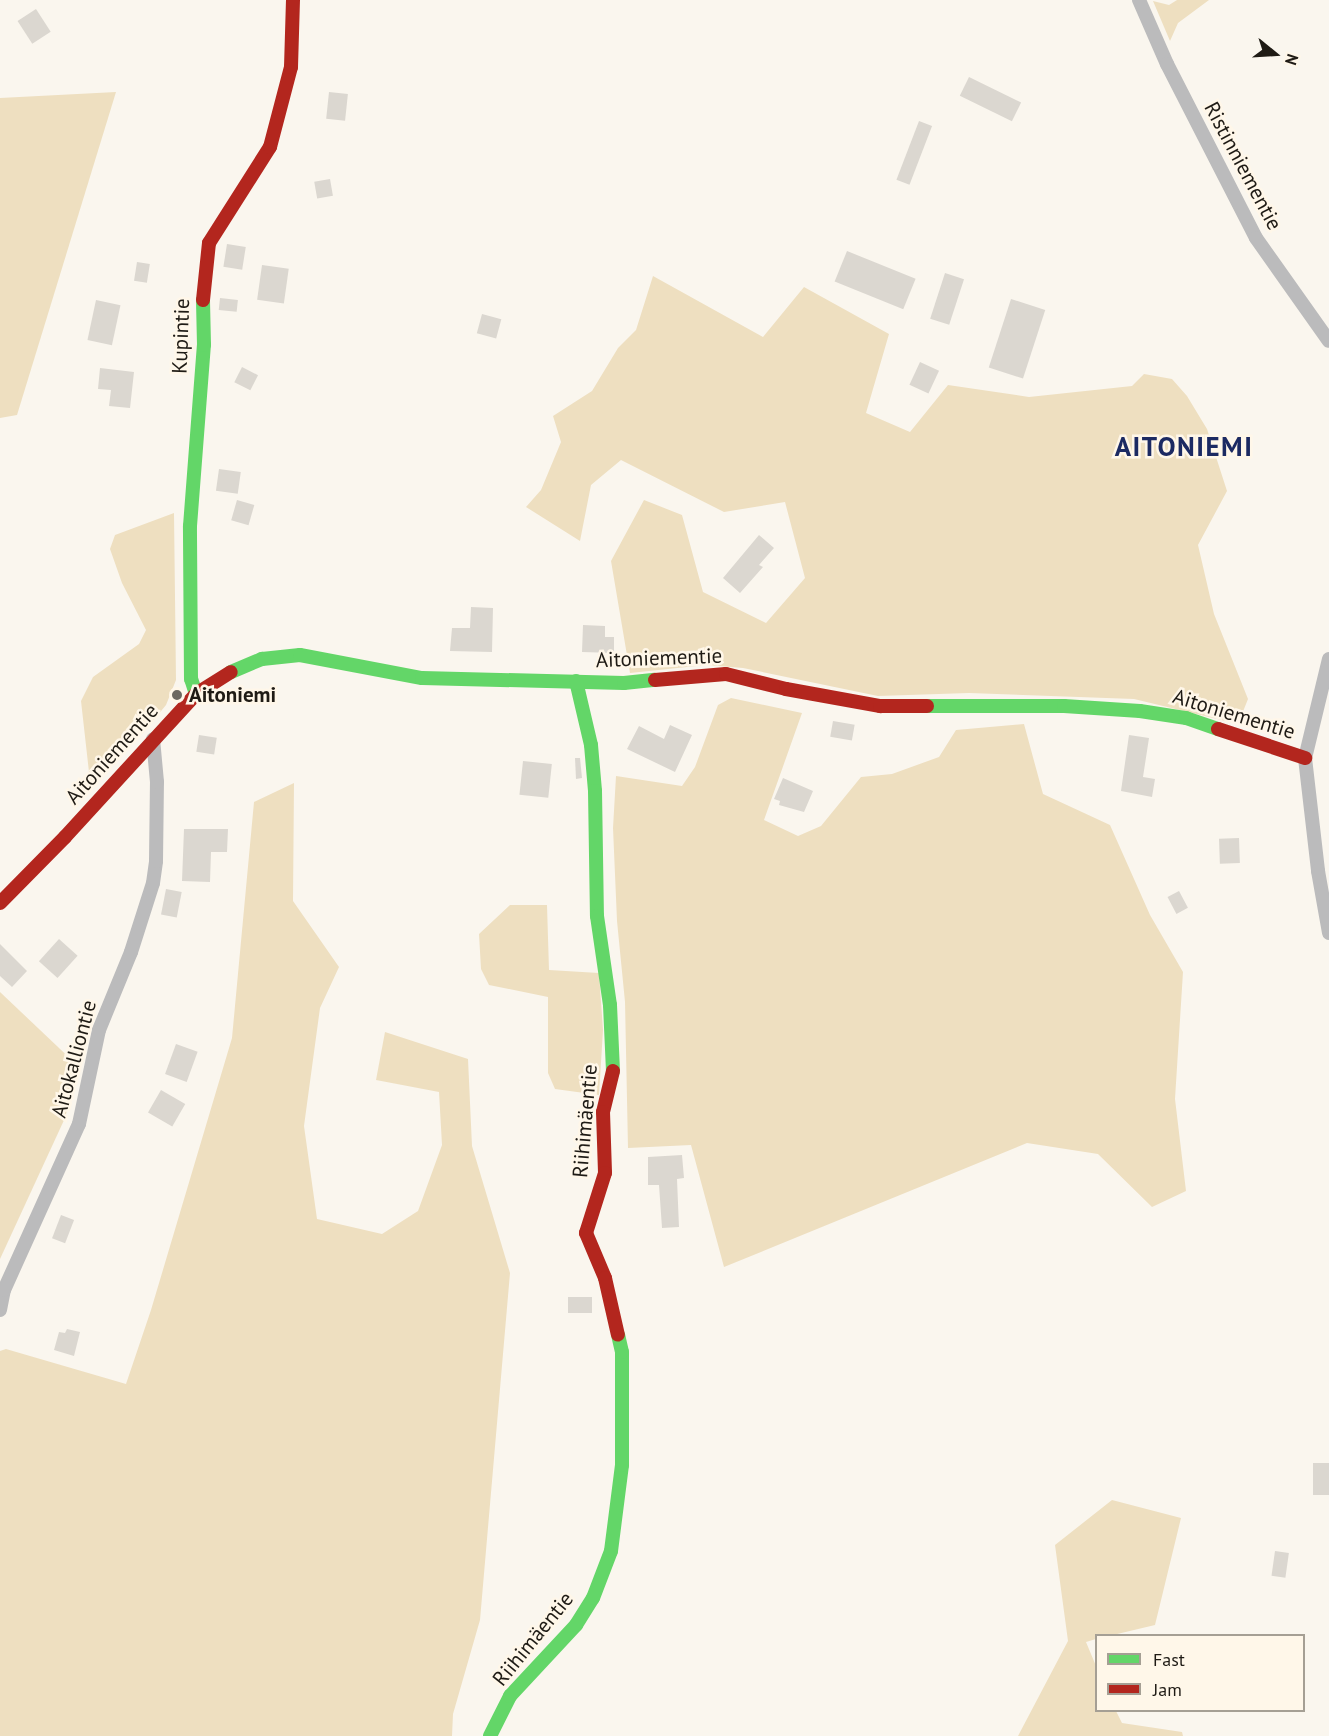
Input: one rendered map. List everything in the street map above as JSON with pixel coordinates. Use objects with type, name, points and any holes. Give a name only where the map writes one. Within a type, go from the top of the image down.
[{"type":"street","name":"Kupintie","points":[[196,694],[190,679],[190,526],[204,345],[203,295],[209,243],[270,147],[291,68],[293,0]]},
{"type":"street","name":"Ristinniementie","points":[[1139,0],[1187,104],[1256,238],[1329,341]]},
{"type":"street","name":"Aitoniementie","points":[[0,903],[65,837],[196,694],[229,673],[262,659],[300,656],[422,678],[624,683],[726,674],[786,689],[880,706],[1064,706],[1140,711],[1186,718],[1305,758],[1318,871],[1329,933]]},
{"type":"street","points":[[1305,758],[1329,659]]},
{"type":"street","name":"Riihimäentie","points":[[490,1736],[510,1696],[576,1625],[592,1598],[611,1551],[622,1465],[622,1353],[605,1278],[586,1233],[605,1173],[603,1112],[613,1073],[610,1005],[597,916],[595,791],[591,745],[576,681]]},
{"type":"street","name":"Aitokalliontie","points":[[0,1310],[4,1290],[79,1124],[99,1030],[130,952],[153,883],[156,861],[157,782],[153,739]]},
{"type":"shaded area","points":[[1177,0],[1209,0],[1178,23],[1170,41],[1153,1],[1169,5]]},
{"type":"shaded area","points":[[116,92],[17,415],[0,418],[0,98]]},
{"type":"shaded area","points":[[653,276],[763,337],[804,287],[889,334],[866,413],[910,432],[948,385],[1029,397],[1132,386],[1144,374],[1172,379],[1187,396],[1207,429],[1227,491],[1198,545],[1214,614],[1248,699],[1238,724],[1134,699],[969,693],[878,696],[743,668],[706,665],[630,673],[611,561],[644,500],[682,515],[703,592],[766,623],[805,578],[785,502],[724,512],[621,460],[591,485],[580,541],[526,507],[541,490],[561,442],[553,416],[592,391],[618,348],[636,330]]},
{"type":"shaded area","points":[[174,513],[176,680],[166,705],[143,733],[90,781],[81,701],[93,677],[139,644],[146,630],[122,583],[110,549],[115,535]]},
{"type":"shaded area","points":[[731,698],[802,713],[764,820],[798,836],[821,826],[861,777],[892,774],[939,757],[956,730],[1024,724],[1043,794],[1110,825],[1150,915],[1183,972],[1175,1099],[1186,1191],[1152,1207],[1098,1154],[1027,1143],[724,1267],[691,1145],[628,1148],[625,1002],[617,921],[613,828],[616,776],[682,786],[695,767],[718,705]]},
{"type":"shaded area","points":[[294,783],[293,901],[339,967],[320,1008],[304,1126],[317,1219],[382,1234],[418,1211],[442,1145],[439,1092],[376,1080],[385,1032],[468,1059],[472,1146],[510,1273],[480,1620],[453,1714],[452,1736],[0,1736],[0,1351],[6,1349],[126,1384],[151,1310],[232,1038],[254,802]]},
{"type":"shaded area","points":[[510,905],[547,905],[549,970],[599,973],[603,1030],[599,1095],[555,1089],[548,1073],[548,997],[489,985],[481,969],[479,934]]},
{"type":"shaded area","points":[[0,992],[78,1066],[65,1118],[0,1259]]},
{"type":"shaded area","points":[[1112,1500],[1181,1518],[1155,1625],[1117,1634],[1095,1634],[1095,1639],[1086,1642],[1095,1664],[1095,1712],[1116,1712],[1122,1723],[1182,1732],[1183,1736],[1018,1736],[1068,1641],[1055,1545]]},
{"type":"building","points":[[36,9],[51,32],[32,44],[18,21]]},
{"type":"building","points":[[969,77],[1021,102],[1012,121],[960,96]]},
{"type":"building","points":[[329,92],[348,94],[345,121],[326,119]]},
{"type":"building","points":[[919,121],[932,126],[909,185],[896,180]]},
{"type":"building","points":[[330,179],[333,196],[317,199],[314,182]]},
{"type":"building","points":[[227,244],[246,247],[242,270],[223,267]]},
{"type":"building","points":[[847,251],[916,279],[903,309],[835,282]]},
{"type":"building","points":[[137,262],[150,264],[147,283],[134,281]]},
{"type":"building","points":[[262,265],[289,269],[284,303],[257,300]]},
{"type":"building","points":[[945,273],[964,279],[949,325],[930,319]]},
{"type":"building","points":[[220,298],[238,300],[237,312],[219,310]]},
{"type":"building","points":[[1011,299],[1045,310],[1023,379],[989,367]]},
{"type":"building","points":[[96,300],[120,305],[112,345],[87,340]]},
{"type":"building","points":[[482,314],[501,319],[496,338],[477,333]]},
{"type":"building","points":[[920,362],[939,371],[928,394],[909,385]]},
{"type":"building","points":[[242,367],[258,375],[250,390],[234,382]]},
{"type":"building","points":[[100,368],[134,372],[130,408],[109,406],[111,390],[98,389]]},
{"type":"building","points":[[219,469],[241,472],[238,494],[216,491]]},
{"type":"building","points":[[237,500],[254,505],[249,525],[231,520]]},
{"type":"building","points":[[759,535],[774,548],[759,565],[763,567],[740,593],[723,578]]},
{"type":"building","points":[[471,607],[493,608],[492,652],[450,651],[452,628],[470,628]]},
{"type":"building","points":[[583,625],[605,626],[605,637],[614,637],[614,653],[582,652]]},
{"type":"building","points":[[833,721],[855,725],[852,741],[830,737]]},
{"type":"building","points":[[670,725],[692,735],[675,772],[627,749],[639,726],[664,739]]},
{"type":"building","points":[[199,735],[217,738],[214,755],[196,752]]},
{"type":"building","points":[[1129,735],[1149,738],[1143,777],[1155,779],[1152,797],[1121,791]]},
{"type":"building","points":[[575,758],[580,758],[582,778],[576,779]]},
{"type":"building","points":[[523,761],[552,764],[548,798],[519,795]]},
{"type":"building","points":[[783,778],[813,791],[804,812],[779,805],[780,801],[774,799]]},
{"type":"building","points":[[184,829],[228,829],[227,852],[211,852],[210,882],[182,881]]},
{"type":"building","points":[[1239,838],[1240,863],[1220,864],[1219,839]]},
{"type":"building","points":[[166,889],[182,892],[177,918],[161,915]]},
{"type":"building","points":[[1179,891],[1188,908],[1176,914],[1168,897]]},
{"type":"building","points":[[59,939],[78,956],[58,978],[39,961]]},
{"type":"building","points":[[0,944],[27,971],[12,987],[0,976]]},
{"type":"building","points":[[176,1044],[198,1052],[187,1082],[165,1074]]},
{"type":"building","points":[[161,1090],[185,1104],[172,1127],[148,1113]]},
{"type":"building","points":[[682,1155],[684,1178],[677,1179],[679,1227],[662,1228],[659,1185],[648,1185],[648,1157]]},
{"type":"building","points":[[61,1215],[74,1220],[65,1243],[52,1238]]},
{"type":"building","points":[[568,1297],[592,1297],[592,1313],[568,1313]]},
{"type":"building","points":[[67,1329],[80,1332],[74,1356],[54,1350],[59,1332],[65,1333]]},
{"type":"building","points":[[1313,1463],[1329,1463],[1329,1495],[1313,1495]]},
{"type":"building","points":[[1275,1551],[1289,1553],[1285,1578],[1272,1576]]},
{"type":"traffic: fast","points":[[196,694],[191,679],[190,526],[204,345],[203,300]]},
{"type":"traffic: fast","points":[[231,672],[262,659],[300,655],[422,678],[624,683],[655,680]]},
{"type":"traffic: fast","points":[[576,681],[591,745],[595,791],[597,916],[610,1005],[613,1071]]},
{"type":"traffic: fast","points":[[927,706],[1064,706],[1140,711],[1186,718],[1218,729]]},
{"type":"traffic: fast","points":[[490,1736],[510,1696],[576,1625],[593,1598],[611,1551],[622,1465],[622,1352],[618,1335]]},
{"type":"traffic: jam","points":[[203,300],[209,243],[270,147],[291,67],[293,0]]},
{"type":"traffic: jam","points":[[0,903],[65,837],[196,694],[231,672]]},
{"type":"traffic: jam","points":[[655,680],[726,674],[786,689],[880,706],[927,706]]},
{"type":"traffic: jam","points":[[1218,729],[1305,758]]},
{"type":"traffic: jam","points":[[613,1071],[603,1112],[605,1173],[586,1233],[605,1278],[618,1335]]},
{"type":"place","name":"Aitoniemi","points":[[177,695]]},
{"type":"district","name":"AITONIEMI","points":[[1184,447]]}]
